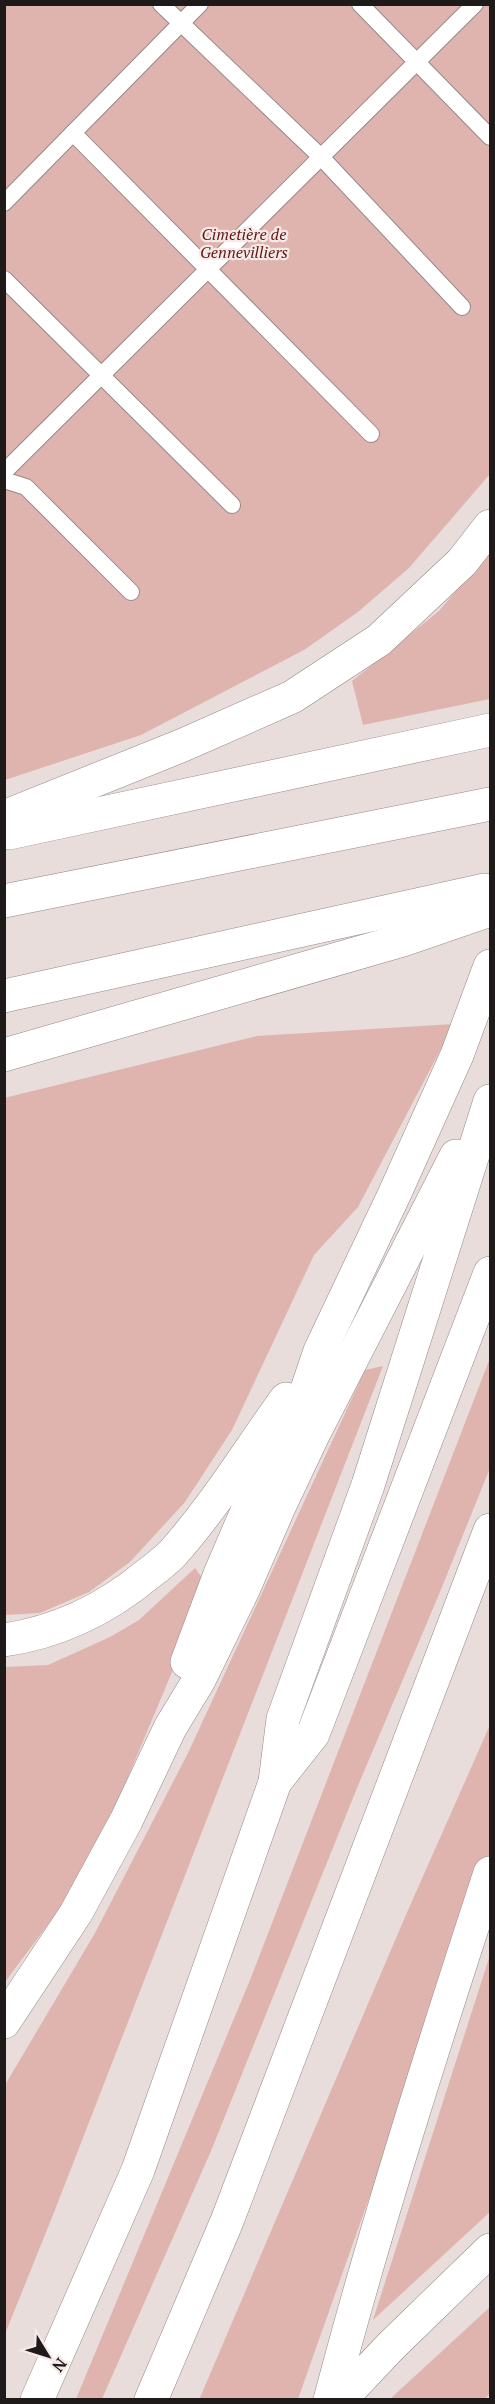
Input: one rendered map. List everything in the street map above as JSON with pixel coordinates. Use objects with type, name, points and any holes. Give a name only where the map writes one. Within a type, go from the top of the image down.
[{"type":"highway","points":[[4,817],[183,745],[292,697],[379,640],[462,562],[490,526]]},
{"type":"highway","points":[[4,834],[490,730]]},
{"type":"highway","points":[[4,902],[490,804]]},
{"type":"highway","points":[[4,996],[484,890],[490,892]]},
{"type":"highway","points":[[4,1055],[403,940],[490,910]]},
{"type":"highway","points":[[170,1728],[183,1673],[220,1574],[254,1495],[302,1404],[320,1351],[457,1055],[490,966]]},
{"type":"highway","points":[[4,2022],[76,1913],[126,1821],[170,1728],[199,1680],[243,1590],[313,1436],[490,1088]]},
{"type":"highway","points":[[37,2400],[138,2170],[275,1782],[282,1719],[368,1485],[490,1101]]},
{"type":"highway","points":[[275,1782],[313,1734],[490,1273]]},
{"type":"highway","points":[[4,1640],[24,1638],[77,1621],[125,1593],[171,1555],[210,1508],[320,1351]]},
{"type":"highway","points":[[151,2400],[227,2221],[490,1530]]},
{"type":"highway","points":[[330,2400],[363,2276],[490,1873]]},
{"type":"highway","points":[[340,2400],[391,2346],[490,2250]]},
{"type":"lane","points":[[161,4],[321,157],[462,307]]},
{"type":"lane","points":[[4,202],[200,4]]},
{"type":"lane","points":[[360,4],[490,136]]},
{"type":"lane","points":[[4,472],[475,4]]},
{"type":"lane","points":[[73,133],[371,434]]},
{"type":"lane","points":[[4,279],[232,505]]},
{"type":"lane","points":[[4,480],[26,487],[131,592]]},
{"type":"green space","name":"Cimetière de Gennevilliers","points":[[4,5],[490,5],[490,474],[409,568],[358,612],[304,650],[141,735],[5,780]]},
{"type":"green space","points":[[490,550],[490,699],[363,725],[352,681],[439,611]]},
{"type":"green space","points":[[454,1024],[358,1207],[314,1255],[232,1430],[185,1502],[130,1562],[89,1592],[40,1613],[5,1615],[4,1098],[257,1036]]},
{"type":"green space","points":[[490,1358],[490,1468],[357,1788],[211,2151],[102,2399],[76,2399],[250,1980]]},
{"type":"green space","points":[[383,1366],[5,2334],[5,2085],[95,1933],[188,1753],[365,1370]]},
{"type":"green space","points":[[195,1568],[208,1586],[113,1813],[70,1895],[5,1982],[5,1667],[48,1665],[110,1637],[139,1620]]},
{"type":"green space","points":[[490,1725],[490,1856],[298,2399],[199,2400],[405,1917]]},
{"type":"green space","points":[[490,1955],[490,2212],[373,2320]]},
{"type":"green space","points":[[490,2307],[490,2393],[485,2399],[390,2399]]}]
